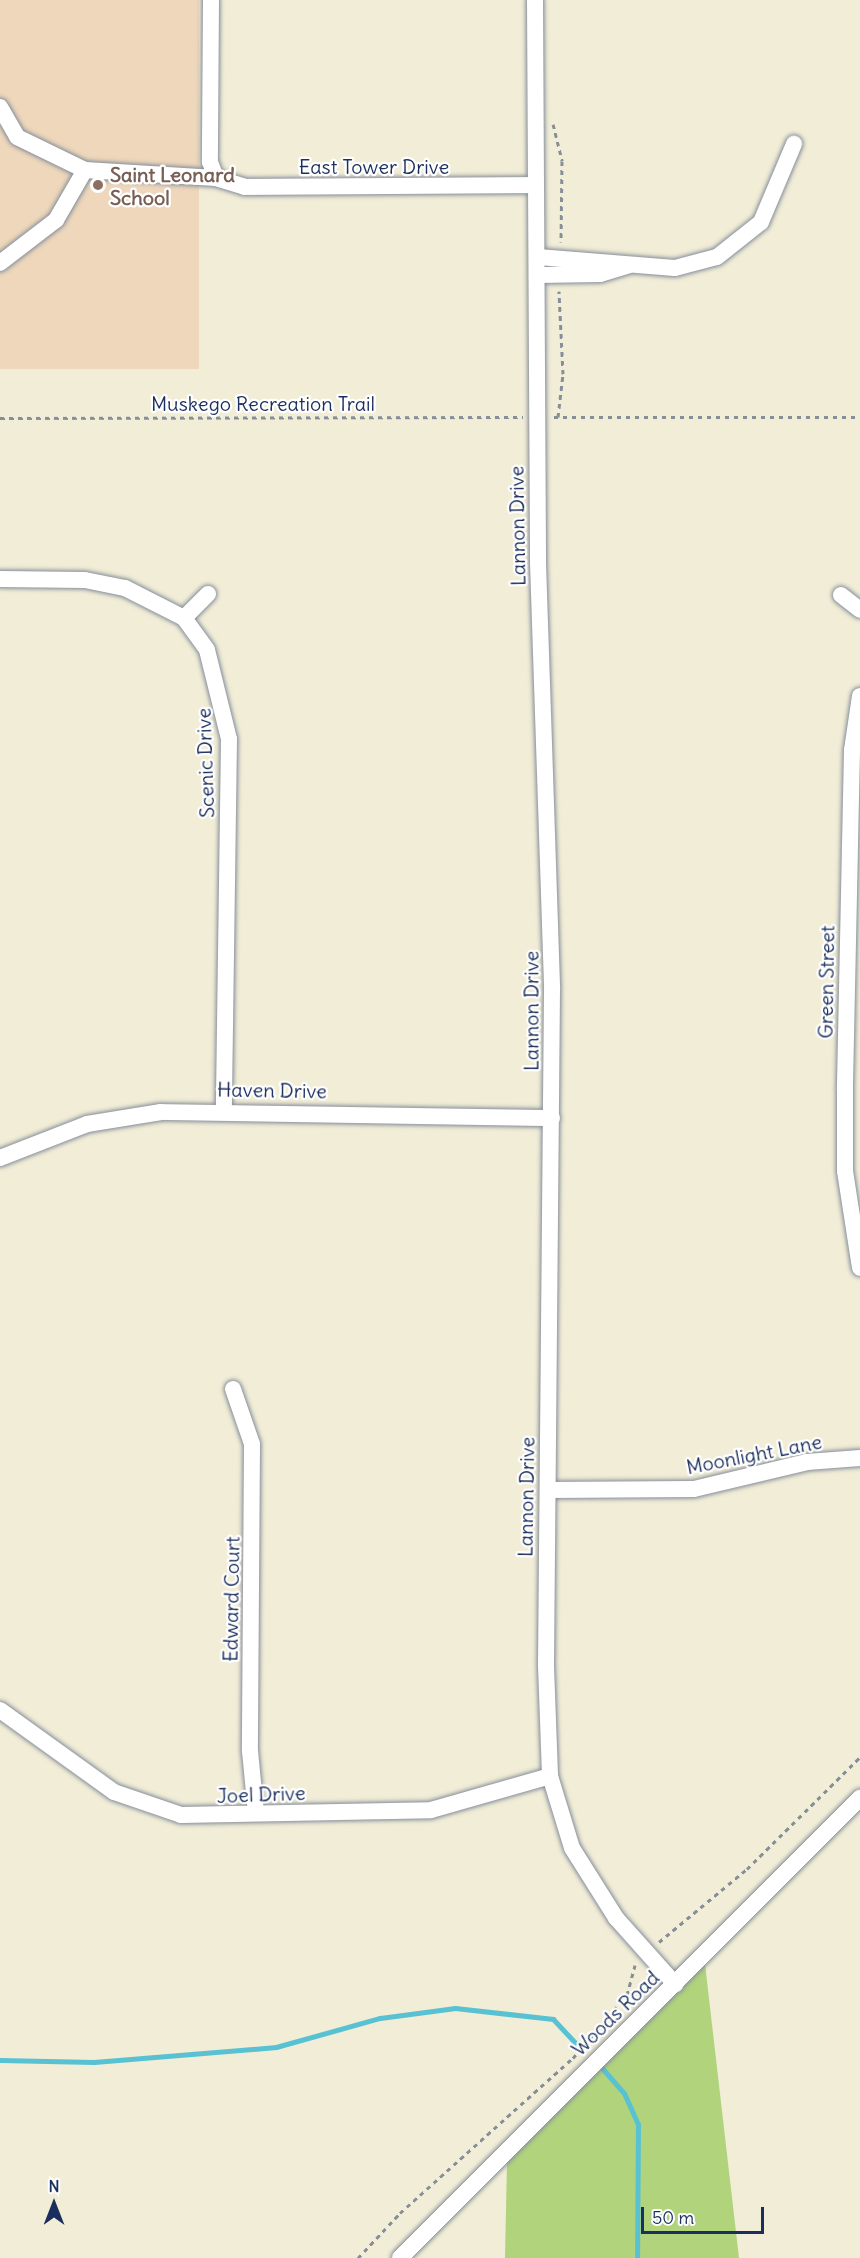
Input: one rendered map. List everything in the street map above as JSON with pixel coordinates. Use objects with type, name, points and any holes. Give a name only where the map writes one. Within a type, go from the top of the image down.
[{"type":"street","points":[[211,0],[210,162],[216,178]]},
{"type":"street","name":"Lannon Drive","points":[[535,0],[535,185],[552,1118],[548,1490],[550,1776],[572,1848],[616,1918],[675,1984]]},
{"type":"street","points":[[0,107],[17,137],[85,170],[56,220],[0,263]]},
{"type":"street","points":[[538,258],[675,268],[705,262],[736,246],[760,222],[794,144]]},
{"type":"street","name":"East Tower Drive","points":[[85,170],[216,178],[245,187],[535,185]]},
{"type":"street","points":[[537,275],[600,274],[630,265]]},
{"type":"street","points":[[0,579],[104,582],[184,618],[208,594]]},
{"type":"street","points":[[841,596],[860,610]]},
{"type":"street","name":"Scenic Drive","points":[[184,618],[207,650],[229,739],[224,1110]]},
{"type":"street","name":"Green Street","points":[[860,696],[852,750],[854,1198],[860,1268]]},
{"type":"street","name":"Haven Drive","points":[[0,1158],[87,1124],[224,1110],[552,1118]]},
{"type":"street","name":"Edward Court","points":[[233,1389],[252,1444],[250,1751],[256,1813]]},
{"type":"street","name":"Moonlight Lane","points":[[548,1490],[694,1489],[807,1462],[860,1458]]},
{"type":"street","name":"Joel Drive","points":[[0,1710],[95,1781],[136,1804],[189,1816],[431,1810],[550,1776]]},
{"type":"street","name":"Woods Road","points":[[400,2258],[860,1798]]},
{"type":"path","points":[[550,115],[562,161],[561,247]]},
{"type":"path","points":[[558,417],[563,374],[559,284]]},
{"type":"path","name":"Muskego Recreation Trail","points":[[0,418],[525,417]]},
{"type":"path","points":[[543,417],[860,417]]},
{"type":"path","points":[[663,1939],[747,1869],[860,1757]]},
{"type":"path","points":[[358,2258],[399,2213],[573,2058],[627,1995],[637,1961]]},
{"type":"shaded area","name":"Saint Leonard School","points":[[0,0],[199,0],[199,369],[0,369]]},
{"type":"green space","points":[[705,1964],[739,2258],[505,2258],[507,2162]]},
{"type":"waterway","points":[[0,2060],[94,2062],[276,2047],[380,2018],[455,2008],[553,2019],[579,2047]]},
{"type":"waterway","points":[[602,2068],[624,2093],[638,2124],[637,2258]]},
{"type":"place","name":"Saint Leonard School","points":[[98,185]]}]
